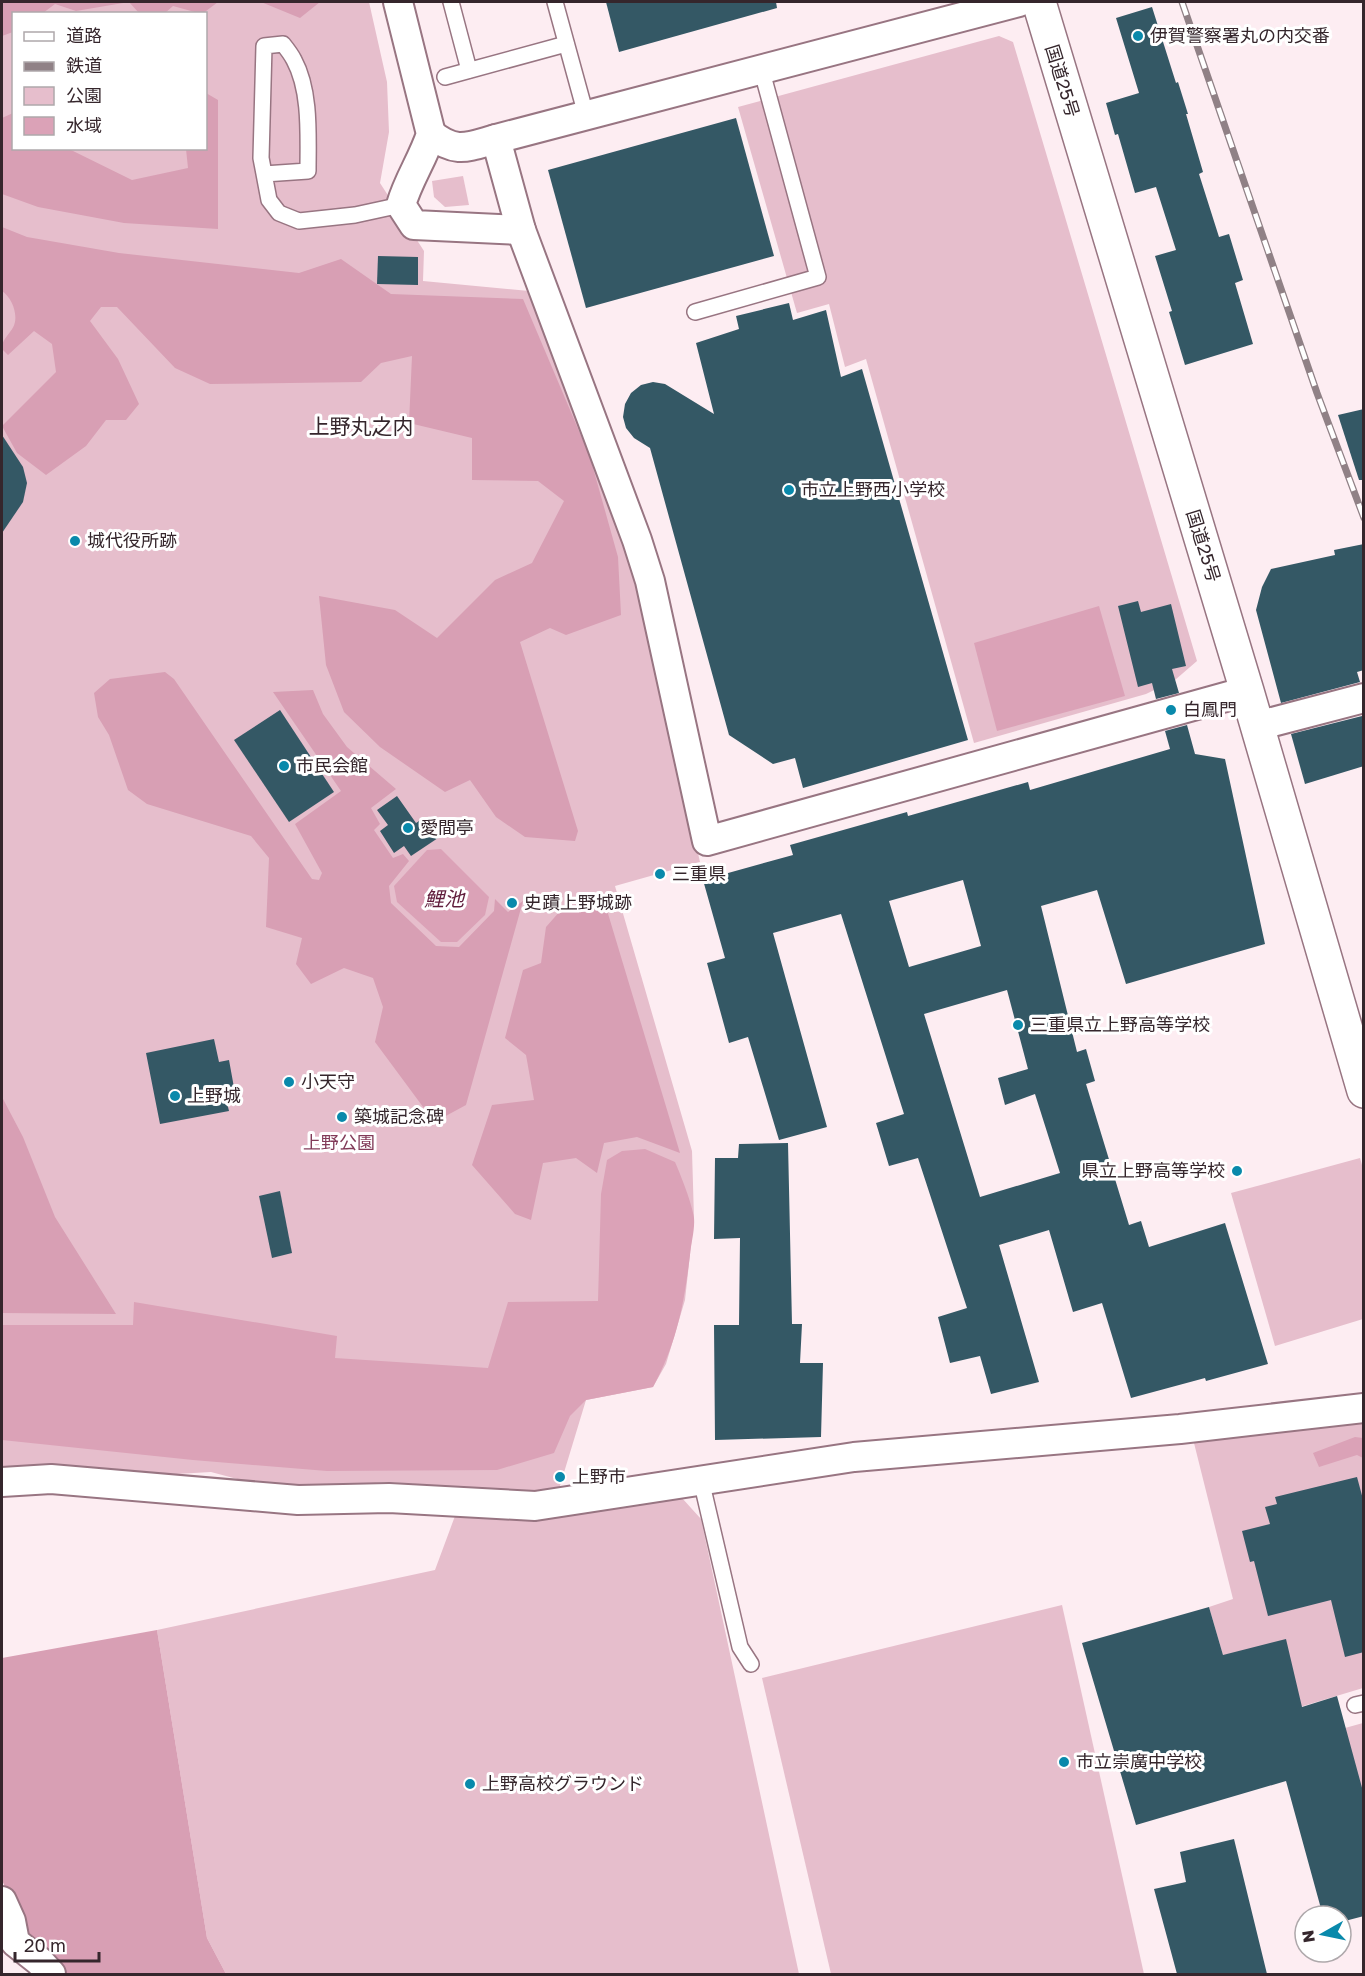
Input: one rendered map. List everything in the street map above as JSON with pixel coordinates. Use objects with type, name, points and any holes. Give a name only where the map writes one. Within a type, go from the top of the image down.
[{"type":"highway","name":"国道25号","points":[[1039,2],[1257,726],[1364,1091]]},
{"type":"street","points":[[398,2],[431,134],[426,149],[406,186],[401,205],[414,225],[521,230]]},
{"type":"street","points":[[431,134],[443,143],[462,148],[1019,2]]},
{"type":"street","points":[[496,139],[521,230],[650,581],[707,841],[1246,692]]},
{"type":"street","points":[[1257,726],[1364,698]]},
{"type":"street","points":[[2,1482],[51,1479],[298,1500],[389,1498],[535,1506],[854,1457],[1179,1429],[1364,1408]]},
{"type":"street","points":[[2,1901],[11,1922],[15,1942],[51,1974]]},
{"type":"lane","points":[[451,2],[469,70]]},
{"type":"lane","points":[[555,2],[586,115]]},
{"type":"lane","points":[[264,174],[308,171],[307,113],[302,85],[295,60],[283,44],[264,46],[261,158],[268,200],[279,213],[299,221],[355,215],[401,205]]},
{"type":"lane","points":[[445,77],[566,44]]},
{"type":"lane","points":[[695,312],[818,277],[761,68]]},
{"type":"lane","points":[[702,1480],[740,1647],[751,1665]]},
{"type":"green space","name":"上野公園","points":[[2,2],[369,2],[387,82],[389,132],[380,183],[424,251],[423,281],[529,291],[606,479],[635,585],[637,585],[700,862],[615,886],[692,1151],[694,1218],[685,1300],[666,1364],[653,1387],[586,1400],[559,1489],[535,1492],[385,1482],[334,1487],[256,1484],[211,1472],[176,1474],[54,1464],[21,1471],[2,1469]]},
{"type":"green space","points":[[999,36],[1013,42],[1197,661],[1175,680],[1146,694],[974,743],[866,359],[845,367],[829,304],[797,313],[738,107]]},
{"type":"green space","points":[[463,176],[469,205],[445,207],[434,197],[432,181]]},
{"type":"green space","points":[[1360,1158],[1364,1172],[1363,1319],[1275,1346],[1231,1193]]},
{"type":"green space","points":[[1363,1419],[1363,1688],[1243,1724],[1209,1607],[1233,1599],[1193,1439]]},
{"type":"green space","name":"上野高校グラウンド","points":[[682,1498],[701,1519],[799,1974],[226,1974],[207,1938],[157,1630],[435,1570],[455,1516],[537,1519]]},
{"type":"green space","points":[[1062,1605],[1144,1974],[831,1974],[762,1678]]},
{"type":"green space","points":[[1363,1723],[1363,1795],[1345,1728]]},
{"type":"shaded area","points":[[2,2],[129,2],[76,11],[55,4],[44,12],[12,12],[12,32],[2,36]]},
{"type":"shaded area","points":[[129,2],[218,2],[205,12],[195,12],[173,6],[166,12],[138,12]]},
{"type":"shaded area","points":[[261,2],[320,2],[300,18]]},
{"type":"shaded area","points":[[207,94],[218,100],[218,229],[124,223],[38,207],[2,194],[2,118],[12,113],[12,150],[71,150],[132,180],[188,168],[186,150],[207,150]]},
{"type":"shaded area","points":[[2,227],[27,237],[119,253],[299,273],[341,259],[391,294],[523,299],[590,457],[618,557],[621,615],[566,635],[550,628],[520,642],[578,831],[575,841],[525,837],[496,817],[470,780],[445,792],[380,747],[344,712],[326,665],[319,596],[395,610],[437,638],[495,580],[532,563],[564,501],[538,481],[472,480],[472,438],[409,423],[412,356],[381,363],[361,382],[210,384],[175,368],[117,307],[101,307],[90,321],[118,359],[139,404],[126,420],[106,420],[86,446],[46,475],[17,453],[2,426],[56,372],[52,344],[34,331],[8,355],[2,349],[3,342],[14,326],[15,318],[11,301],[2,291]]},
{"type":"shaded area","points":[[165,672],[174,679],[312,879],[319,880],[322,873],[295,824],[341,791],[273,692],[313,690],[323,714],[347,747],[396,789],[371,808],[380,824],[374,830],[393,858],[403,854],[409,861],[389,886],[391,903],[436,946],[459,947],[494,911],[495,899],[508,912],[523,901],[466,1105],[442,1118],[429,1115],[375,1042],[383,1007],[373,978],[344,968],[311,984],[296,964],[302,938],[266,927],[269,858],[251,836],[147,804],[128,790],[109,735],[98,717],[94,693],[110,679]]},
{"type":"shaded area","points":[[603,897],[680,1153],[637,1137],[604,1143],[597,1173],[576,1158],[543,1163],[531,1220],[515,1214],[472,1165],[492,1105],[534,1100],[526,1055],[505,1038],[523,970],[541,963],[546,927],[561,910]]},
{"type":"shaded area","points":[[2,1097],[23,1137],[55,1217],[116,1314],[2,1313]]},
{"type":"shaded area","points":[[157,1630],[207,1938],[226,1974],[62,1974],[23,1938],[19,1920],[2,1880],[2,1658]]},
{"type":"water","points":[[1099,606],[1125,696],[997,731],[974,643]]},
{"type":"water","name":"鯉池","points":[[441,849],[489,897],[485,915],[457,942],[441,942],[397,902],[394,886],[427,850]]},
{"type":"water","points":[[645,1149],[675,1162],[689,1197],[694,1218],[685,1290],[674,1339],[653,1387],[586,1400],[570,1416],[554,1453],[497,1470],[327,1471],[2,1440],[2,1325],[133,1325],[134,1302],[337,1336],[335,1358],[488,1368],[508,1302],[598,1301],[601,1194],[607,1160],[622,1151]]},
{"type":"water","points":[[1355,1437],[1363,1438],[1363,1458],[1357,1455],[1319,1467],[1313,1453]]},
{"type":"building","points":[[606,2],[776,2],[777,8],[619,52]]},
{"type":"building","points":[[1152,7],[1188,114],[1186,114],[1203,172],[1199,174],[1219,237],[1229,234],[1243,280],[1235,283],[1253,344],[1185,365],[1155,256],[1176,250],[1156,187],[1135,193],[1118,134],[1115,135],[1106,103],[1139,93],[1116,18]]},
{"type":"building","points":[[736,118],[774,256],[586,308],[548,170]]},
{"type":"building","points":[[378,256],[418,257],[418,285],[377,284]]},
{"type":"building","points":[[789,303],[793,320],[826,310],[841,377],[862,369],[968,740],[803,788],[795,758],[773,764],[729,735],[650,448],[634,438],[626,428],[623,417],[625,404],[631,393],[641,385],[653,382],[665,384],[714,414],[696,343],[739,329],[736,316]]},
{"type":"building","points":[[1364,409],[1364,480],[1359,480],[1338,415]]},
{"type":"building","points":[[2,435],[23,467],[27,483],[23,502],[2,533]]},
{"type":"building","points":[[1364,544],[1364,670],[1357,672],[1360,682],[1281,703],[1256,610],[1262,587],[1271,569],[1335,555],[1334,550]]},
{"type":"building","points":[[1138,601],[1141,612],[1171,604],[1186,666],[1172,669],[1179,693],[1156,699],[1152,683],[1138,687],[1118,606]]},
{"type":"building","name":"市民会館","points":[[280,710],[334,792],[289,822],[234,740]]},
{"type":"building","points":[[1362,716],[1364,766],[1305,784],[1291,734]]},
{"type":"building","points":[[1187,725],[1195,754],[1225,759],[1265,944],[1126,984],[1097,890],[1041,906],[1077,1052],[1086,1049],[1095,1081],[1086,1084],[1129,1225],[1141,1221],[1149,1247],[1225,1223],[1268,1364],[1131,1398],[1102,1303],[1073,1312],[1049,1230],[999,1245],[1039,1382],[991,1394],[980,1356],[950,1363],[938,1317],[967,1308],[918,1158],[889,1166],[876,1123],[904,1114],[841,914],[773,933],[827,1127],[779,1140],[748,1037],[729,1043],[707,963],[725,958],[703,880],[793,855],[790,845],[907,812],[908,816],[1028,782],[1030,790],[1170,749],[1165,731]],"holes":[[[963,880],[981,946],[909,967],[889,901]],[[1007,990],[1028,1069],[998,1078],[1005,1105],[1035,1094],[1060,1173],[980,1197],[924,1014]]]},
{"type":"building","name":"愛間亭","points":[[397,796],[416,823],[424,818],[438,838],[411,856],[404,846],[394,853],[380,831],[388,825],[377,810]]},
{"type":"building","points":[[214,1039],[219,1062],[229,1060],[235,1093],[225,1095],[229,1111],[160,1124],[146,1053]]},
{"type":"building","points":[[788,1143],[792,1324],[802,1324],[800,1363],[823,1363],[821,1437],[715,1440],[714,1325],[739,1325],[740,1238],[714,1239],[715,1158],[738,1158],[739,1144]]},
{"type":"building","points":[[280,1191],[292,1253],[272,1258],[259,1196]]},
{"type":"building","points":[[1357,1477],[1364,1503],[1364,1652],[1345,1657],[1331,1600],[1268,1616],[1254,1561],[1250,1562],[1242,1531],[1270,1524],[1265,1507],[1277,1504],[1275,1497]]},
{"type":"building","points":[[1209,1607],[1223,1655],[1286,1639],[1302,1707],[1337,1696],[1364,1795],[1364,1916],[1353,1919],[1353,1904],[1320,1904],[1286,1781],[1136,1825],[1082,1643]]},
{"type":"building","points":[[1234,1839],[1267,1974],[1177,1974],[1154,1889],[1186,1882],[1180,1852]]},
{"type":"railway","points":[[1182,2],[1317,393],[1364,518]]},
{"type":"place","name":"伊賀警察署丸の内交番","points":[[1138,36]]},
{"type":"place","name":"市立上野西小学校","points":[[789,490]]},
{"type":"place","name":"城代役所跡","points":[[75,541]]},
{"type":"place","name":"白鳳門","points":[[1171,710]]},
{"type":"place","name":"市民会館","points":[[284,766]]},
{"type":"place","name":"愛間亭","points":[[408,828]]},
{"type":"place","name":"三重県","points":[[660,874]]},
{"type":"place","name":"史蹟上野城跡","points":[[512,903]]},
{"type":"place","name":"三重県立上野高等学校","points":[[1018,1025]]},
{"type":"place","name":"小天守","points":[[289,1082]]},
{"type":"place","name":"上野城","points":[[175,1096]]},
{"type":"place","name":"築城記念碑","points":[[342,1117]]},
{"type":"place","name":"県立上野高等学校","points":[[1237,1171]]},
{"type":"place","name":"上野市","points":[[560,1477]]},
{"type":"place","name":"市立崇廣中学校","points":[[1064,1762]]},
{"type":"place","name":"上野高校グラウンド","points":[[470,1784]]},
{"type":"district","name":"上野丸之内","points":[[361,427]]}]
